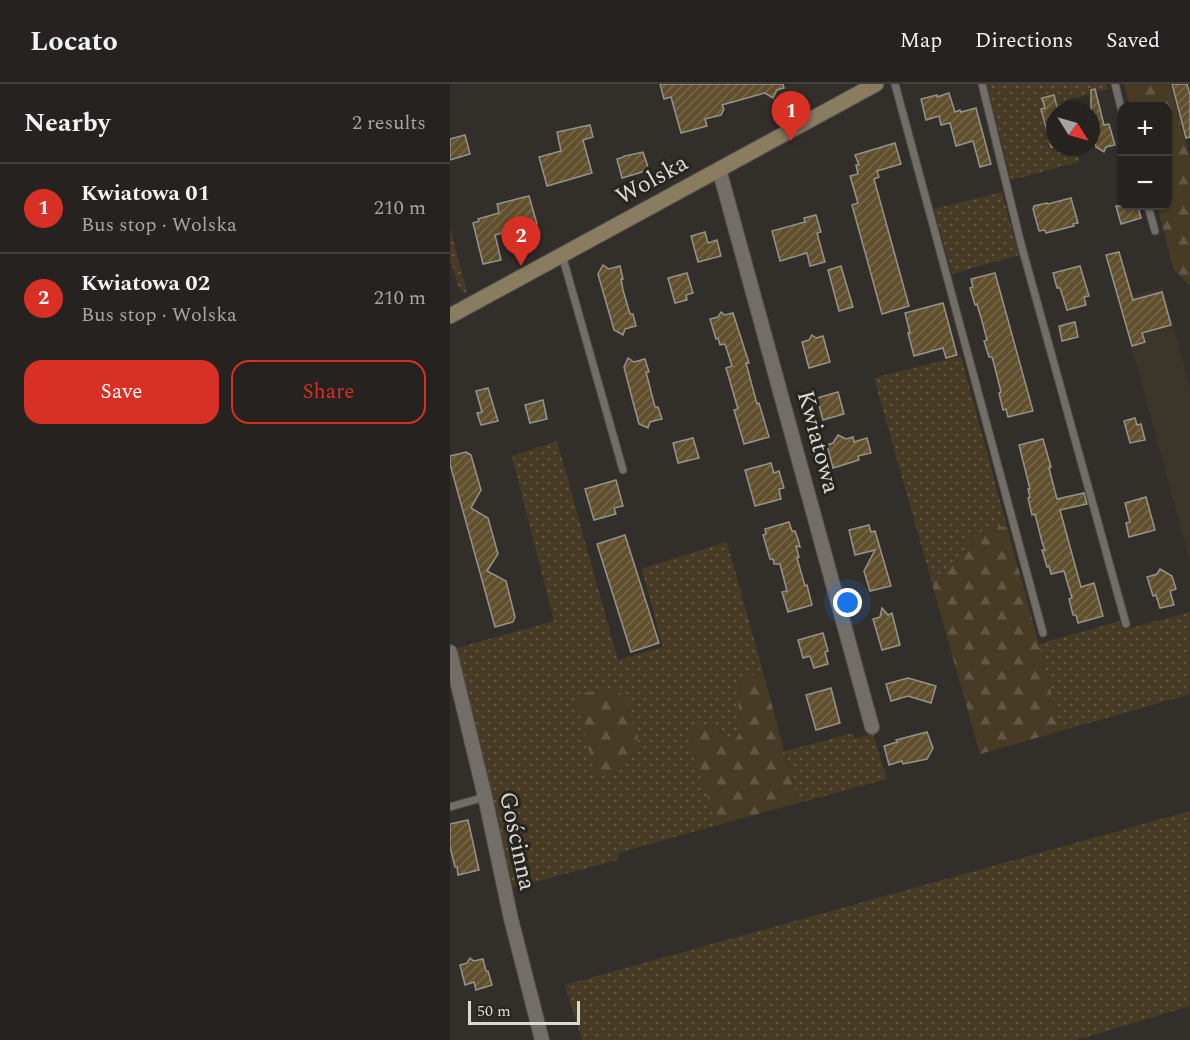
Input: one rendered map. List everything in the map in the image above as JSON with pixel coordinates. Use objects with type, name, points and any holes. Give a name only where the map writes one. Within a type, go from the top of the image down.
[{"type":"street","name":"Wolska","points":[[450,316],[876,84]]},
{"type":"street","name":"Kwiatowa","points":[[720,169],[872,727]]},
{"type":"street","name":"Gościnna","points":[[450,652],[485,797],[511,919],[542,1040]]},
{"type":"lane","points":[[895,84],[1043,633]]},
{"type":"lane","points":[[982,84],[1021,244],[1126,624]]},
{"type":"lane","points":[[1115,84],[1120,102]]},
{"type":"lane","points":[[1149,210],[1155,231]]},
{"type":"lane","points":[[562,255],[623,470]]},
{"type":"lane","points":[[450,807],[485,797]]},
{"type":"shaded area","points":[[1163,287],[1190,386],[1190,562],[1119,300]]},
{"type":"green space","points":[[987,84],[1107,84],[1109,89],[1064,102],[1046,102],[1046,156],[1078,156],[1079,162],[1011,180]]},
{"type":"green space","points":[[1124,84],[1170,84],[1190,158],[1190,286],[1174,270],[1158,210],[1172,210],[1172,102],[1129,102]]},
{"type":"green space","points":[[1002,192],[1019,255],[952,274],[934,209]]},
{"type":"green space","points":[[450,228],[467,292],[464,293],[458,286],[450,263]]},
{"type":"green space","points":[[961,356],[1007,527],[994,526],[970,540],[964,553],[953,565],[931,580],[874,378]]},
{"type":"green space","points":[[557,441],[618,660],[663,647],[642,569],[727,542],[763,672],[745,678],[741,731],[735,741],[728,738],[718,727],[690,745],[713,811],[714,826],[618,853],[618,860],[512,888],[457,648],[554,621],[512,456]],"holes":[[[627,702],[629,716],[637,731],[634,753],[623,765],[613,771]]]},
{"type":"green space","points":[[994,526],[1007,527],[1061,731],[980,754],[931,580],[953,565],[964,553],[970,540]]},
{"type":"green space","points":[[1190,612],[1190,694],[1061,731],[1039,644],[1120,621],[1123,630]]},
{"type":"green space","points":[[763,672],[798,803],[714,826],[713,811],[690,745],[692,731],[707,724],[712,725],[735,740],[741,731],[737,687],[745,678]]},
{"type":"green space","points":[[601,690],[613,691],[623,696],[638,736],[638,743],[630,758],[618,769],[610,772],[595,772],[574,695]]},
{"type":"green space","points":[[853,733],[855,739],[873,733],[887,779],[798,803],[785,751]]},
{"type":"green space","points":[[1190,811],[1190,1006],[1076,1040],[582,1040],[565,985]]},
{"type":"building","points":[[660,84],[783,84],[784,88],[777,90],[773,98],[765,93],[722,105],[724,109],[721,115],[705,119],[707,126],[681,133],[671,97],[664,99]]},
{"type":"building","points":[[1172,84],[1187,84],[1190,95],[1190,137],[1186,138]]},
{"type":"building","points":[[1095,89],[1098,102],[1091,102],[1091,90]]},
{"type":"building","points":[[949,93],[955,112],[976,108],[991,164],[980,167],[973,141],[956,146],[950,123],[941,125],[939,116],[926,120],[921,99]]},
{"type":"building","points":[[1054,95],[1056,102],[1046,102],[1046,128],[1041,109],[1045,108],[1042,98]]},
{"type":"building","points":[[1100,109],[1104,125],[1109,124],[1115,145],[1106,147],[1104,152],[1100,150]]},
{"type":"building","points":[[590,125],[593,137],[583,140],[592,173],[547,186],[539,157],[561,151],[557,132]]},
{"type":"building","points":[[465,135],[470,154],[450,160],[450,139]]},
{"type":"building","points":[[895,143],[901,164],[877,171],[879,177],[874,179],[909,306],[882,314],[852,205],[858,203],[850,176],[858,174],[856,165],[859,165],[855,155]]},
{"type":"building","points":[[643,152],[649,170],[622,178],[617,159]]},
{"type":"building","points":[[529,196],[537,224],[495,235],[501,260],[483,264],[473,223],[479,221],[478,219],[499,213],[497,204]]},
{"type":"building","points":[[1071,198],[1078,223],[1046,233],[1045,230],[1039,231],[1034,206]]},
{"type":"building","points":[[1116,206],[1118,210],[1139,210],[1141,218],[1121,224]]},
{"type":"building","points":[[816,215],[821,232],[817,233],[825,262],[810,266],[807,253],[780,261],[772,231],[805,222],[804,218]]},
{"type":"building","points":[[705,232],[708,243],[717,240],[721,256],[698,262],[691,236]]},
{"type":"building","points":[[1119,252],[1133,300],[1162,292],[1171,325],[1142,333],[1145,342],[1132,346],[1106,255]]},
{"type":"building","points":[[603,265],[609,269],[620,266],[623,290],[636,326],[625,329],[623,335],[614,330],[598,274]]},
{"type":"building","points":[[841,266],[853,307],[839,311],[828,270]]},
{"type":"building","points":[[1080,266],[1089,296],[1084,297],[1086,305],[1067,310],[1053,273]]},
{"type":"building","points":[[687,273],[693,293],[686,295],[687,300],[675,303],[668,278]]},
{"type":"building","points":[[995,273],[1033,411],[1008,417],[1006,409],[1003,410],[994,364],[992,357],[989,357],[984,341],[987,340],[982,321],[970,288],[973,287],[971,279]]},
{"type":"building","points":[[943,303],[957,355],[946,358],[943,348],[914,356],[905,313]]},
{"type":"building","points":[[721,312],[725,315],[733,313],[749,363],[746,363],[757,404],[759,403],[769,437],[744,444],[734,410],[738,409],[726,368],[732,366],[725,344],[720,345],[718,338],[716,339],[710,319],[718,317]]},
{"type":"building","points":[[1075,322],[1078,337],[1062,341],[1059,326]]},
{"type":"building","points":[[812,335],[816,338],[823,336],[830,362],[809,368],[802,342],[809,340]]},
{"type":"building","points":[[628,358],[634,362],[645,359],[649,372],[646,372],[655,407],[658,407],[662,419],[650,422],[648,428],[639,424],[624,367]]},
{"type":"building","points":[[488,388],[498,421],[481,425],[477,413],[482,412],[476,391]]},
{"type":"building","points":[[838,392],[844,414],[823,420],[817,398]]},
{"type":"building","points":[[543,400],[547,419],[530,423],[525,405]]},
{"type":"building","points":[[1135,418],[1137,425],[1141,424],[1145,440],[1130,443],[1124,421]]},
{"type":"building","points":[[838,435],[846,439],[853,437],[854,442],[867,438],[871,453],[858,456],[859,460],[833,468],[827,445],[833,443]]},
{"type":"building","points":[[693,438],[699,458],[678,463],[673,443]]},
{"type":"building","points":[[1043,439],[1057,499],[1084,493],[1087,504],[1060,510],[1081,587],[1094,583],[1103,616],[1078,623],[1076,615],[1073,615],[1069,599],[1072,598],[1064,571],[1051,574],[1049,566],[1047,567],[1042,550],[1045,550],[1028,498],[1030,497],[1028,489],[1030,489],[1019,445]]},
{"type":"building","points":[[466,452],[471,455],[481,490],[471,508],[488,518],[498,554],[487,571],[506,581],[515,617],[513,622],[495,627],[450,464],[450,456]]},
{"type":"building","points":[[771,463],[774,473],[779,471],[784,488],[779,489],[781,499],[755,506],[745,470]]},
{"type":"building","points":[[616,480],[623,506],[614,508],[616,514],[594,520],[585,489]]},
{"type":"building","points":[[1146,497],[1155,530],[1129,537],[1126,523],[1130,522],[1125,503]]},
{"type":"building","points":[[789,522],[798,539],[800,547],[796,546],[799,557],[797,558],[812,605],[788,612],[782,592],[787,591],[780,564],[774,564],[773,559],[770,559],[763,535],[766,534],[765,529]]},
{"type":"building","points":[[869,525],[871,532],[875,531],[891,586],[870,591],[864,571],[875,550],[855,555],[849,530]]},
{"type":"building","points":[[625,535],[659,643],[631,652],[597,544]]},
{"type":"building","points":[[1160,569],[1172,576],[1176,589],[1170,591],[1174,605],[1160,608],[1156,595],[1153,596],[1147,577],[1157,574]]},
{"type":"building","points":[[882,608],[888,615],[892,613],[900,645],[882,650],[873,619],[880,617]]},
{"type":"building","points":[[823,633],[828,651],[825,652],[828,664],[814,668],[810,656],[803,658],[798,640]]},
{"type":"building","points":[[908,678],[936,686],[931,703],[908,696],[891,701],[886,684]]},
{"type":"building","points":[[831,688],[840,723],[816,730],[806,695]]},
{"type":"building","points":[[927,732],[933,748],[927,759],[903,764],[902,761],[889,765],[884,746],[897,742],[896,740]]},
{"type":"building","points":[[468,820],[479,870],[458,875],[450,847],[450,824]]},
{"type":"building","points":[[470,958],[474,961],[483,959],[492,985],[476,990],[474,982],[465,985],[460,965],[467,963]]},
{"type":"place","name":"Kwiatowa 01","points":[[791,141]]},
{"type":"place","name":"Kwiatowa 02","points":[[521,266]]}]
